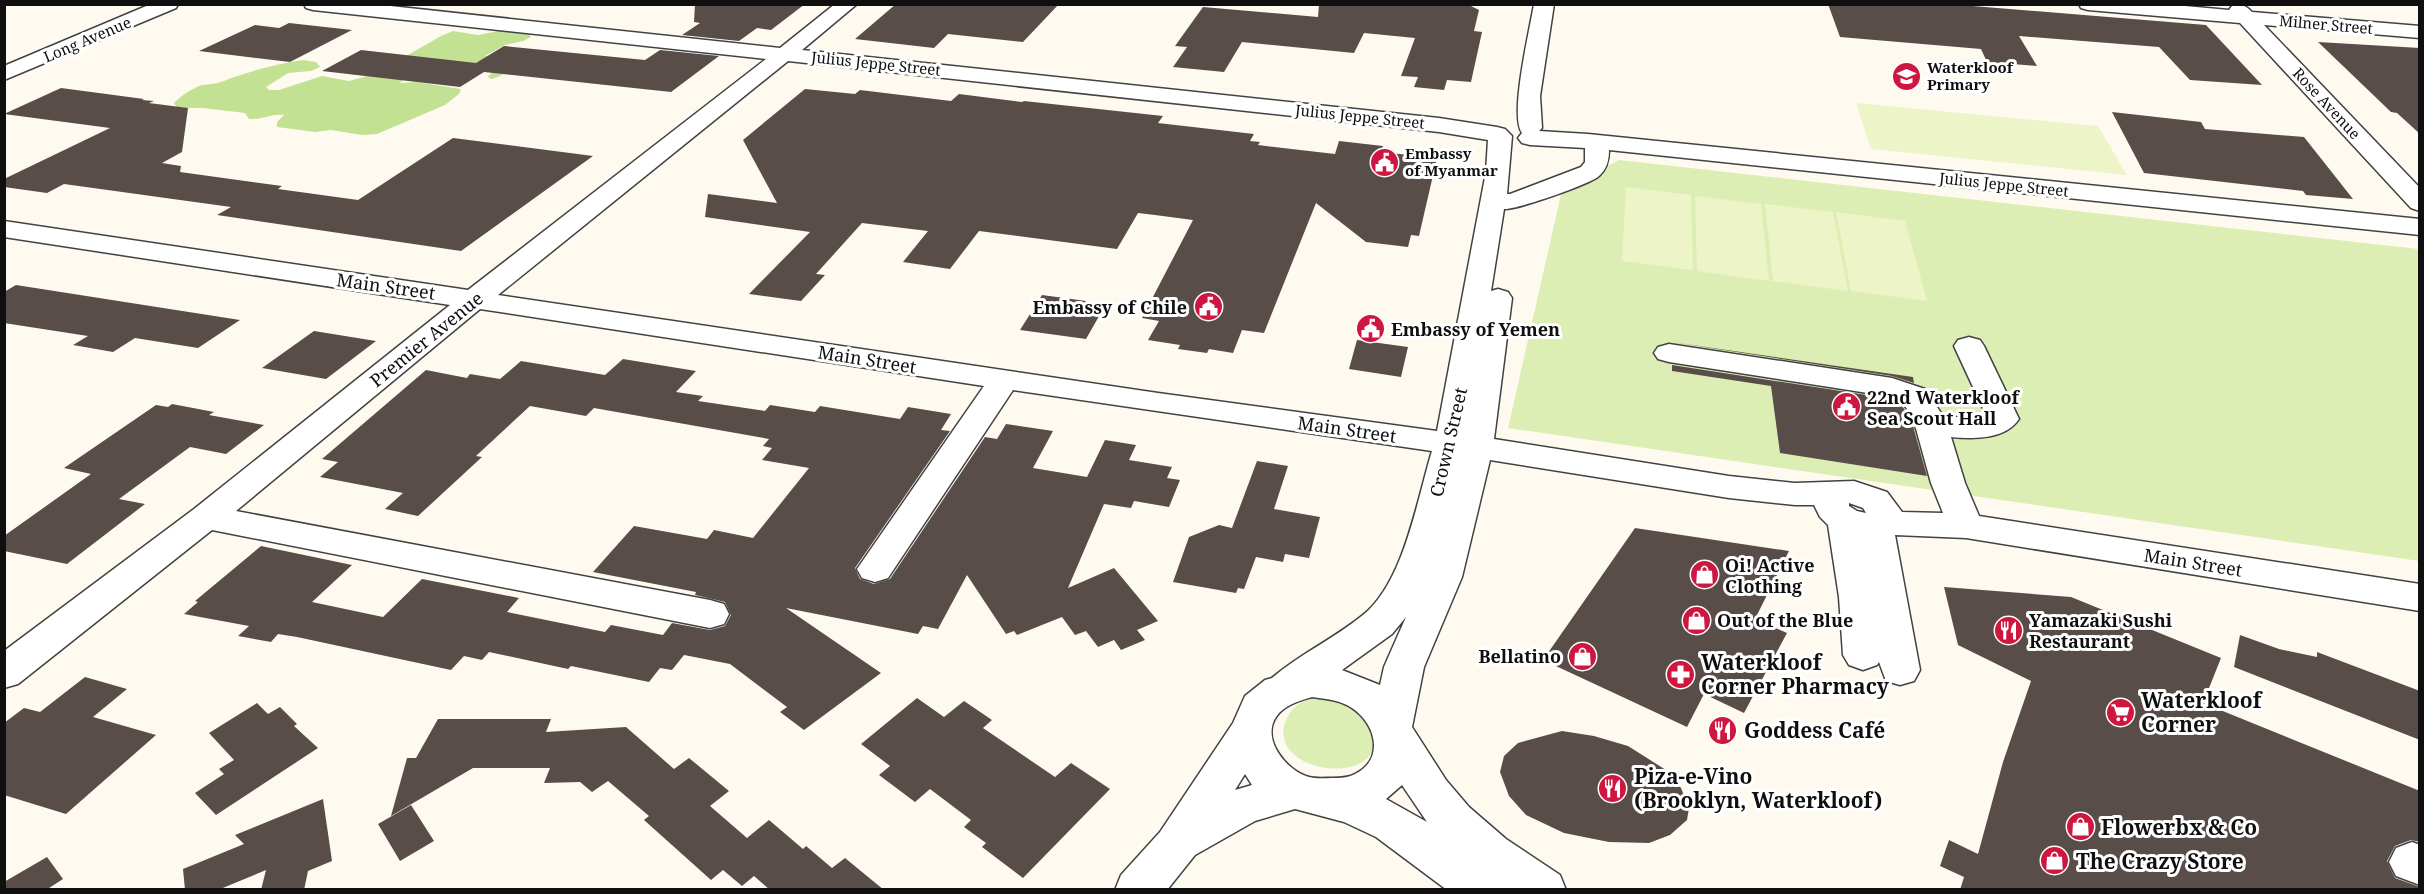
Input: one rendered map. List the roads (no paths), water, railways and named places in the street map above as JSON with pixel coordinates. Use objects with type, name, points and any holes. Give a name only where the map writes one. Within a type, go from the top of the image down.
[{"type":"street","name":"Long Avenue","points":[[4,74],[169,4]]},
{"type":"street","name":"Julius Jeppe Street","points":[[313,4],[1499,130],[1513,140],[1530,134],[2420,227]]},
{"type":"street","name":"Premier Avenue","points":[[4,673],[206,517],[475,299],[848,4]]},
{"type":"street","name":"Crown Street","points":[[1505,187],[1530,134],[1523,95],[1530,4]]},
{"type":"street","name":"Crown Street","points":[[1394,733],[1404,667],[1443,577],[1505,187],[1499,130],[1523,95],[1544,4]]},
{"type":"street","name":"Milner Street","points":[[2088,4],[2240,11],[2420,32]]},
{"type":"street","name":"Rose Avenue","points":[[2240,11],[2420,203]]},
{"type":"street","points":[[1505,187],[1590,172],[1597,162],[1592,142]]},
{"type":"street","name":"Main Street","points":[[4,229],[1169,405],[1464,445],[1729,487],[1860,522],[1966,526],[2420,598]]},
{"type":"street","points":[[1931,425],[1965,428],[1992,427],[2003,419],[1969,346]]},
{"type":"street","points":[[1669,353],[1892,387],[1912,393],[1921,401],[1931,425],[1948,483],[1966,526]]},
{"type":"street","points":[[875,569],[1004,380]]},
{"type":"street","name":"Crown Street","points":[[1287,688],[1363,636],[1378,624],[1397,603],[1415,570],[1464,445]]},
{"type":"street","points":[[206,517],[710,614]]},
{"type":"street","points":[[1860,522],[1858,597],[1863,655]]},
{"type":"street","points":[[1860,522],[1900,670]]},
{"type":"street","points":[[1483,890],[1415,838],[1383,817],[1348,804],[1303,794],[1272,777],[1260,764],[1253,750],[1254,717],[1261,706],[1275,694],[1304,683],[1322,682],[1348,687],[1365,694],[1379,705],[1443,810],[1469,835],[1543,890]]},
{"type":"street","points":[[1137,890],[1176,846],[1252,728]]},
{"type":"street","points":[[1176,846],[1231,810],[1268,797],[1303,794],[1344,796],[1372,785],[1391,766],[1396,749],[1394,733]]},
{"type":"place","name":"Waterkloof Primary","points":[[1906,76]]},
{"type":"place","name":"Embassy of Myanmar","points":[[1384,162]]},
{"type":"place","name":"Embassy of Chile","points":[[1208,307]]},
{"type":"place","name":"Embassy of Yemen","points":[[1370,329]]},
{"type":"place","name":"22nd Waterkloof Sea Scout Hall","points":[[1846,407]]},
{"type":"place","name":"Oi! Active Clothing","points":[[1704,575]]},
{"type":"place","name":"Out of the Blue","points":[[1696,620]]},
{"type":"place","name":"Yamazaki Sushi Restaurant","points":[[2008,630]]},
{"type":"place","name":"Bellatino","points":[[1582,656]]},
{"type":"place","name":"Waterkloof Corner Pharmacy","points":[[1680,674]]},
{"type":"place","name":"Waterkloof Corner","points":[[2120,712]]},
{"type":"place","name":"Goddess Café","points":[[1723,730]]},
{"type":"place","name":"Piza-e-Vino (Brooklyn, Waterkloof)","points":[[1613,788]]},
{"type":"place","name":"Flowerbx & Co","points":[[2080,827]]},
{"type":"place","name":"The Crazy Store","points":[[2055,861]]}]
